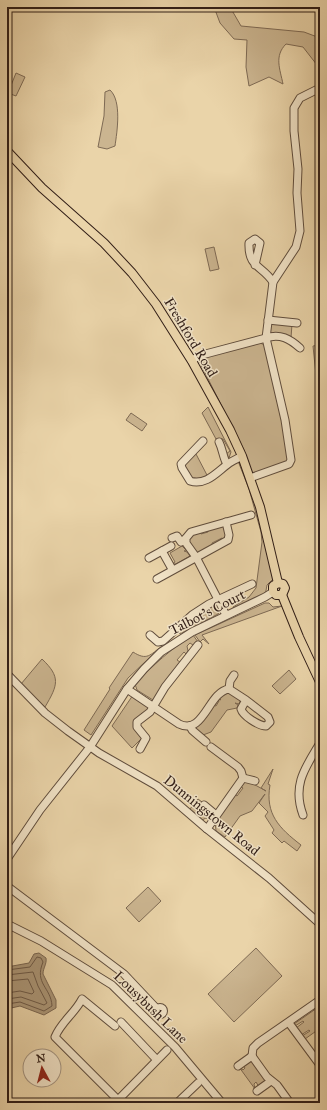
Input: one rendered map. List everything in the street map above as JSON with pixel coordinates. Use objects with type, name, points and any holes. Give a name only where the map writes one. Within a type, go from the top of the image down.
[{"type":"main road","name":"Freshford Road","points":[[7,150],[42,188],[94,233],[132,273],[156,304],[192,361],[230,430],[242,456],[260,507],[278,583],[283,584],[285,588],[282,595],[299,637],[320,682]]},
{"type":"main road","points":[[278,583],[273,586],[273,592],[276,595],[282,595]]},
{"type":"street","points":[[250,478],[289,464],[291,460],[266,338],[273,282],[296,246],[300,231],[297,197],[298,169],[294,131],[294,108],[300,98],[320,88]]},
{"type":"street","points":[[255,265],[273,282]]},
{"type":"street","points":[[268,320],[297,323]]},
{"type":"street","points":[[192,361],[200,356],[266,338],[280,336],[290,340],[300,348]]},
{"type":"street","points":[[203,441],[197,451],[181,464],[184,473],[190,481],[194,482],[210,479],[228,464],[242,456]]},
{"type":"street","points":[[219,442],[225,453],[224,459],[228,464]]},
{"type":"street","points":[[172,538],[177,536],[181,542],[191,532],[251,515]]},
{"type":"street","points":[[157,578],[228,540],[230,538],[226,522]]},
{"type":"street","points":[[185,539],[226,615]]},
{"type":"street","points":[[149,558],[171,546]]},
{"type":"street","points":[[162,551],[172,569]]},
{"type":"street","points":[[150,635],[158,642],[163,642],[192,615],[218,600],[252,584]]},
{"type":"street","name":"Talbot's Court","points":[[7,859],[40,810],[90,747],[127,689],[144,669],[171,645],[226,615],[273,592]]},
{"type":"street","name":"Talbot's Court","points":[[140,749],[146,738],[137,727],[137,722],[146,716],[153,707],[165,687],[194,647]]},
{"type":"street","name":"Dunningstown Road","points":[[7,674],[45,713],[90,747],[127,770],[157,786],[207,829],[269,878],[320,924]]},
{"type":"street","points":[[229,689],[230,681],[234,675]]},
{"type":"street","points":[[127,689],[179,724],[190,726],[192,730],[241,770],[242,778],[207,829]]},
{"type":"street","points":[[190,726],[201,718],[218,694],[229,689]]},
{"type":"street","points":[[229,689],[246,700]]},
{"type":"street","points":[[303,815],[299,805],[298,789],[300,779],[320,743]]},
{"type":"street","points":[[242,778],[254,781]]},
{"type":"street","points":[[204,805],[216,815]]},
{"type":"street","points":[[7,886],[124,974],[157,1009]]},
{"type":"street","name":"Lousybush Lane","points":[[7,924],[41,941],[112,985],[175,1047],[222,1103]]},
{"type":"street","points":[[156,1059],[118,1024],[82,999],[77,1008],[63,1023],[55,1037],[120,1102],[156,1059],[167,1050]]},
{"type":"street","points":[[290,1103],[277,1085],[271,1081],[252,1056],[253,1048],[320,1000]]},
{"type":"street","points":[[288,1023],[320,1065]]},
{"type":"street","points":[[238,1066],[252,1056]]},
{"type":"street","points":[[257,1091],[271,1081]]},
{"type":"street","points":[[178,1103],[198,1086]]},
{"type":"shaded area","points":[[214,7],[230,7],[241,26],[304,32],[320,38],[320,63],[317,65],[303,47],[286,44],[280,53],[279,58],[279,68],[283,84],[269,77],[249,86],[246,67],[247,40],[234,39],[220,23]]},
{"type":"shaded area","points":[[16,73],[25,77],[16,96],[8,93]]},
{"type":"shaded area","points":[[110,90],[116,101],[118,117],[115,146],[107,149],[98,147],[104,116],[105,92]]},
{"type":"shaded area","points":[[214,247],[219,269],[210,271],[205,249]]},
{"type":"shaded area","points":[[270,322],[292,324],[291,338],[269,335]]},
{"type":"shaded area","points":[[260,343],[265,345],[282,423],[284,423],[288,461],[251,475],[244,450],[198,359]]},
{"type":"shaded area","points":[[320,345],[320,387],[317,385],[313,346]]},
{"type":"shaded area","points":[[208,407],[231,452],[229,458],[226,454],[230,451],[223,439],[216,439],[202,413]]},
{"type":"shaded area","points":[[131,413],[147,424],[142,431],[126,420]]},
{"type":"shaded area","points":[[195,453],[208,477],[193,480],[184,467],[185,461]]},
{"type":"shaded area","points":[[238,461],[240,461],[252,490],[274,578],[267,585],[265,596],[234,609],[233,607],[249,597],[256,588],[262,542],[261,532],[249,489]]},
{"type":"shaded area","points":[[225,526],[227,536],[223,541],[222,538],[212,543],[213,547],[198,554],[188,542],[188,537],[200,531],[201,534],[208,532],[208,529]]},
{"type":"shaded area","points":[[182,546],[186,550],[184,551],[190,556],[176,564],[172,564],[175,562],[170,553]]},
{"type":"shaded area","points":[[216,603],[220,611],[218,614],[180,634],[177,631],[180,628],[182,630],[186,628],[184,625],[187,624],[190,626],[193,624],[191,619],[197,614],[199,616],[210,609],[209,606]]},
{"type":"shaded area","points":[[265,603],[269,603],[273,607],[282,606],[202,635],[209,644],[203,639],[200,642],[195,635]]},
{"type":"shaded area","points":[[193,635],[198,642],[193,645],[190,643],[187,646],[188,651],[186,654],[184,652],[177,660],[180,662],[153,700],[137,690],[135,684],[149,670]]},
{"type":"shaded area","points":[[162,646],[128,678],[91,735],[84,730],[133,652],[138,655],[148,656]]},
{"type":"shaded area","points":[[42,659],[52,671],[56,682],[53,693],[45,707],[21,684]]},
{"type":"shaded area","points":[[289,670],[296,679],[280,694],[272,686]]},
{"type":"shaded area","points":[[229,690],[241,699],[239,704],[235,703],[238,705],[237,708],[227,710],[211,732],[203,735],[194,728],[213,705],[216,706],[219,701],[217,698],[221,700],[218,697]]},
{"type":"shaded area","points":[[133,695],[149,707],[149,709],[139,718],[144,741],[141,739],[132,748],[112,726]]},
{"type":"shaded area","points":[[273,769],[268,784],[270,785],[269,795],[272,812],[275,820],[286,833],[301,845],[297,851],[284,841],[282,843],[272,833],[274,830],[265,816],[268,812],[259,803],[265,794],[252,811],[240,816],[225,837],[216,831],[215,821],[234,794],[237,796],[243,788],[240,786],[243,781],[248,781],[266,791],[261,788]]},
{"type":"shaded area","points":[[198,799],[202,802],[200,806],[211,815],[208,819],[206,818],[202,820],[190,809]]},
{"type":"shaded area","points":[[148,887],[161,901],[139,922],[126,908]]},
{"type":"shaded area","points":[[256,948],[282,976],[234,1022],[208,994]]},
{"type":"shaded area","points":[[320,1006],[320,1024],[317,1026],[319,1029],[305,1039],[302,1036],[310,1031],[309,1030],[301,1035],[296,1028],[304,1022],[303,1021],[295,1026],[294,1024]]},
{"type":"shaded area","points":[[251,1059],[267,1081],[259,1087],[256,1082],[254,1084],[255,1089],[239,1067],[243,1070],[245,1068],[243,1065]]},
{"type":"water","points":[[39,953],[46,958],[43,974],[56,1000],[56,1008],[44,1015],[20,1006],[7,1009],[7,967],[29,963],[34,954]]}]
